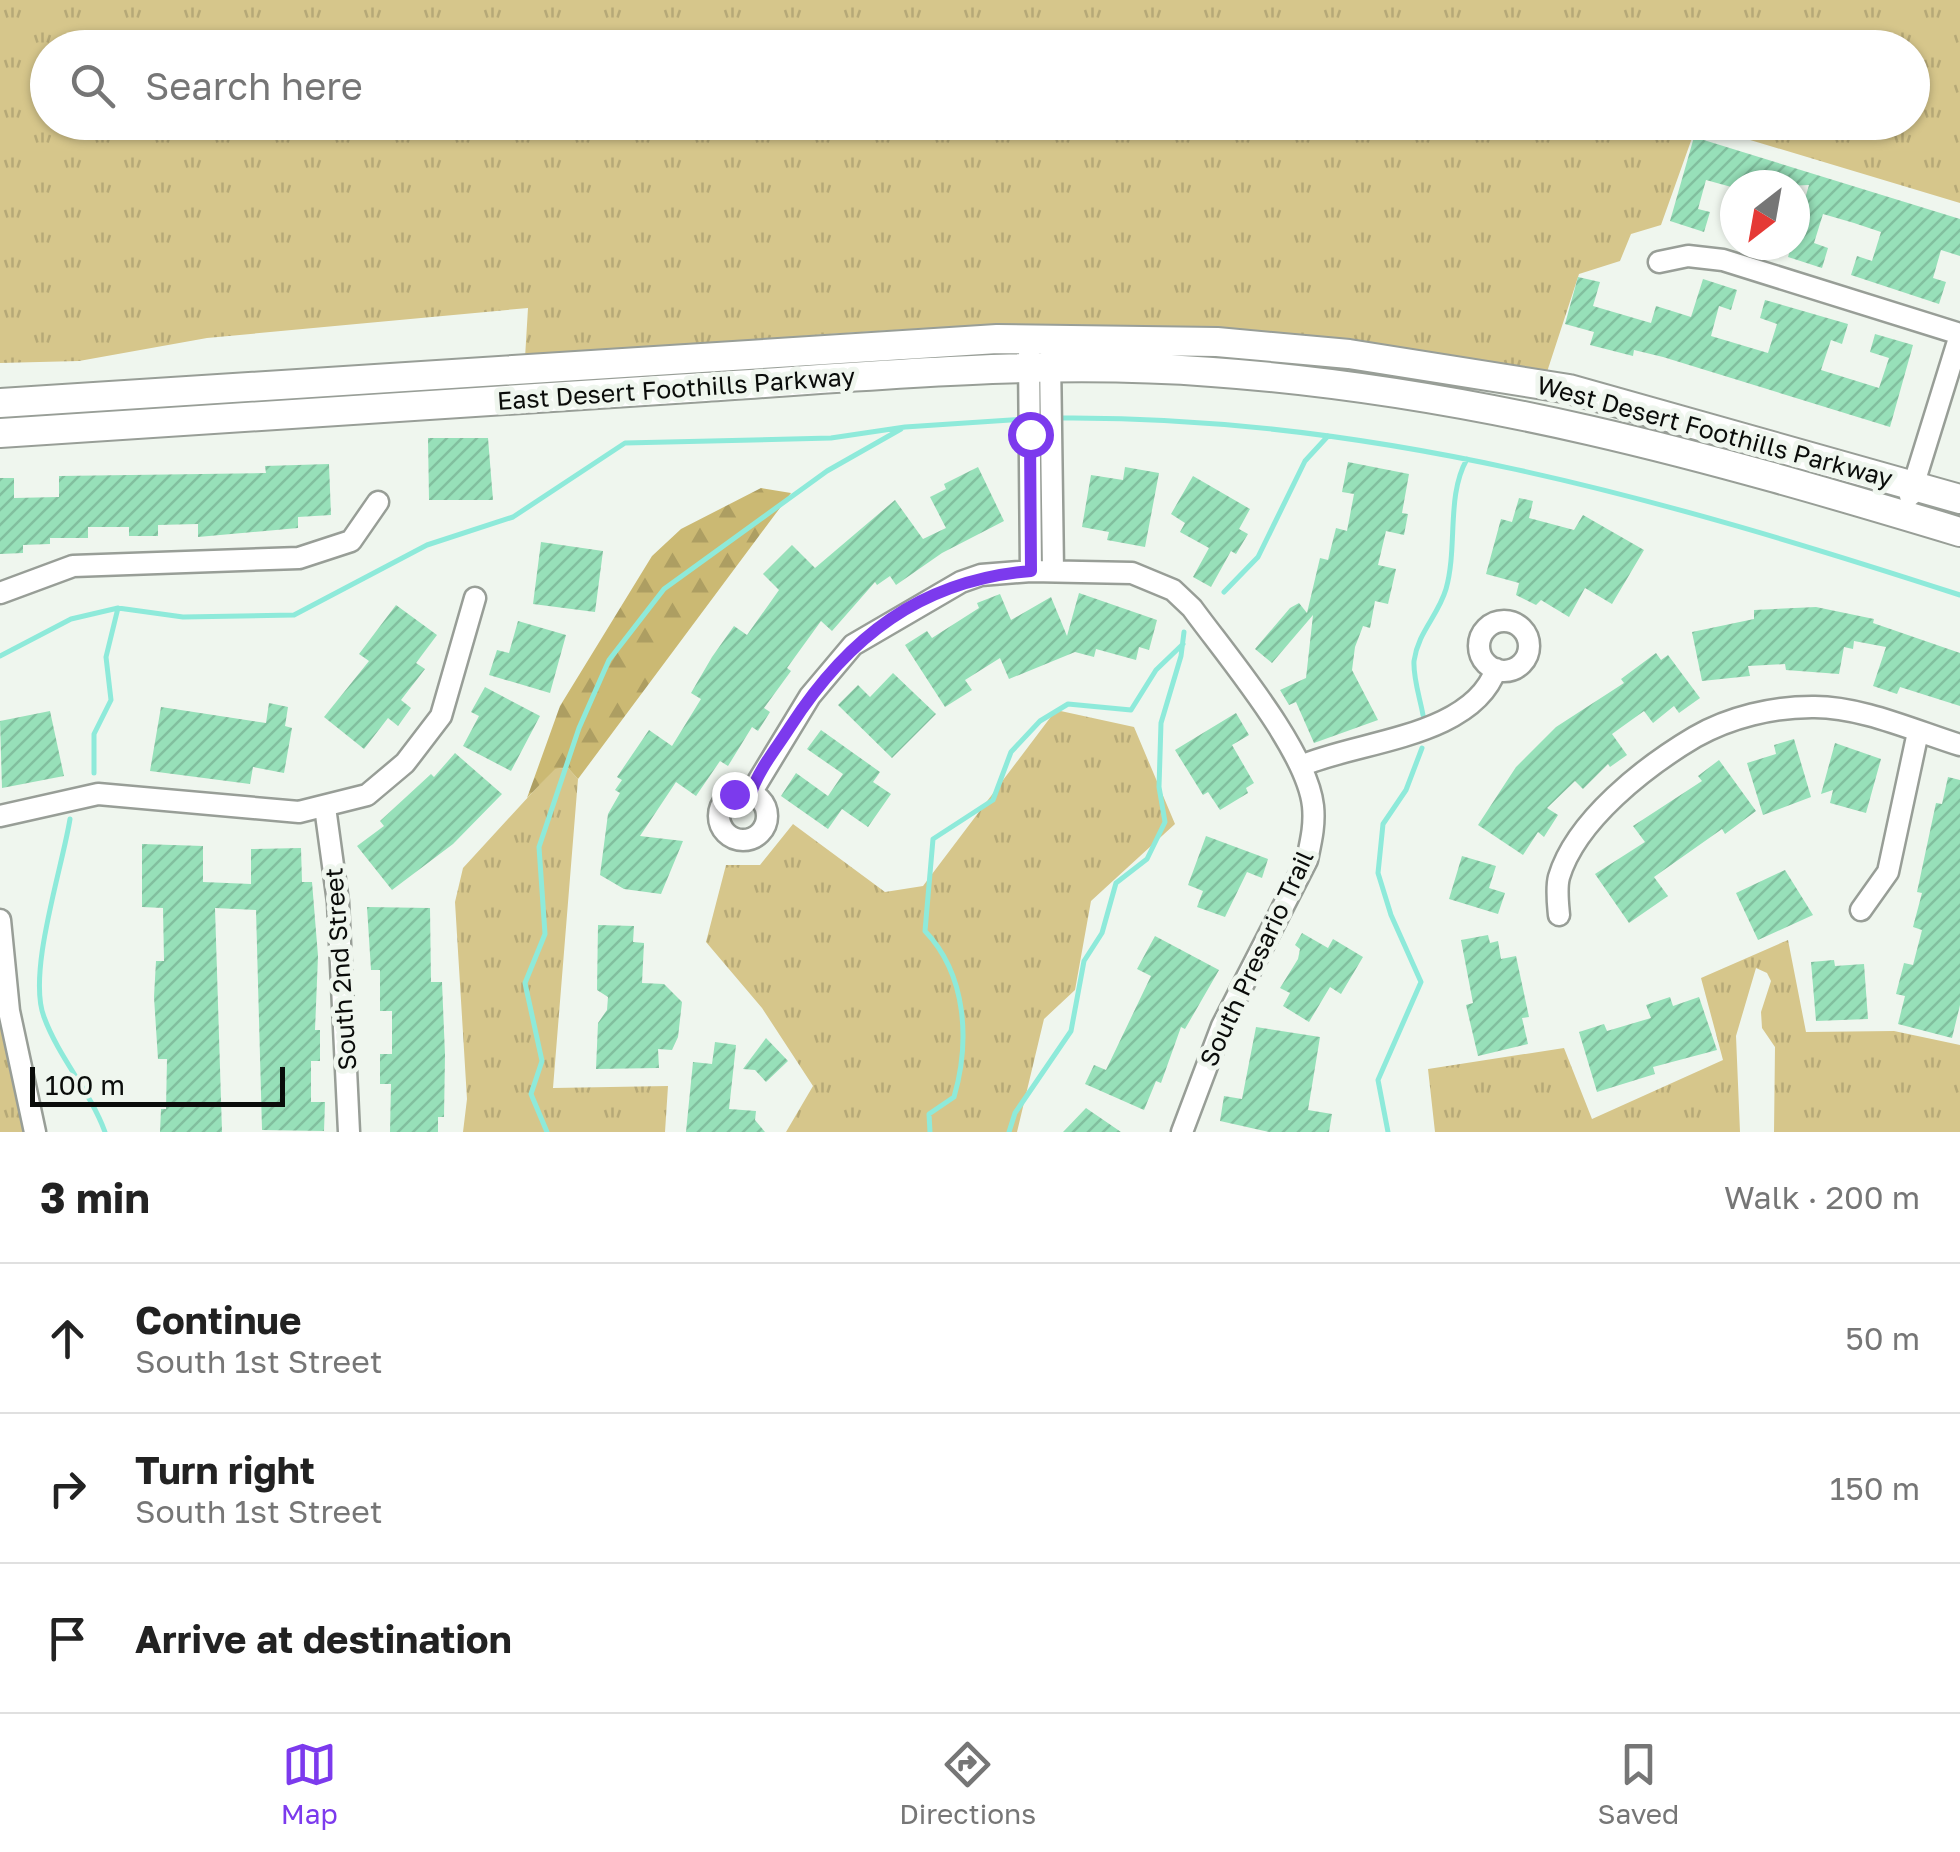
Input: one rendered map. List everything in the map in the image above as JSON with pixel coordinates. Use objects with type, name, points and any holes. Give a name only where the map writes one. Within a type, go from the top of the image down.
[{"type":"street","points":[[1659,262],[1688,256],[1723,260],[1960,335],[1904,516]]},
{"type":"street","points":[[1039,337],[1040,367],[1052,397],[1053,570]]},
{"type":"street","name":"East Desert Foothills Parkway","points":[[0,404],[1039,337],[1217,342],[1349,354]]},
{"type":"street","name":"West Desert Foothills Parkway","points":[[1349,354],[1568,389],[1960,499]]},
{"type":"street","points":[[1031,571],[1029,397],[1040,367]]},
{"type":"street","name":"East Desert Foothills Parkway","points":[[0,432],[1040,367],[1207,371],[1352,386]]},
{"type":"street","name":"West Desert Foothills Parkway","points":[[1352,386],[1579,425],[1960,532]]},
{"type":"street","points":[[0,593],[73,566],[299,558],[351,540],[378,502]]},
{"type":"street","name":"South Presario Trail","points":[[751,793],[810,696],[853,646],[961,582],[982,575],[1053,570],[1132,573],[1173,590],[1192,608],[1302,766],[1313,804],[1314,830],[1307,860],[1222,1026],[1182,1132]]},
{"type":"street","points":[[0,816],[98,794],[300,812],[367,795],[428,739],[453,687],[474,598]]},
{"type":"street","points":[[1302,766],[1392,742],[1429,727],[1486,692],[1496,669]]},
{"type":"street","points":[[1559,915],[1558,880],[1588,826],[1642,776],[1696,737],[1734,720],[1779,708],[1818,706],[1960,744]]},
{"type":"street","points":[[1861,910],[1888,872],[1918,732]]},
{"type":"street","name":"South 2nd Street","points":[[325,807],[338,902],[350,1132]]},
{"type":"street","points":[[0,920],[10,1010],[35,1132]]},
{"type":"green space","points":[[0,0],[1960,0],[1960,203],[1750,140],[1930,140],[1930,30],[30,30],[30,140],[1691,140],[1661,225],[1631,234],[1620,261],[1579,274],[1546,375],[1288,339],[1132,326],[904,329],[525,358],[528,308],[207,338],[79,361],[0,363]]},
{"type":"green space","points":[[761,488],[791,493],[578,779],[568,768],[555,769],[527,798],[560,706],[652,556],[681,529]]},
{"type":"green space","points":[[1056,710],[1134,727],[1175,824],[1091,901],[1075,990],[1044,1019],[1017,1132],[786,1132],[813,1086],[762,1008],[706,942],[726,865],[760,865],[793,824],[885,892],[923,886]]},
{"type":"green space","points":[[568,768],[578,779],[553,1088],[668,1086],[665,1132],[463,1132],[467,1099],[455,902],[463,868],[554,769]]},
{"type":"green space","points":[[1788,940],[1806,1032],[1894,1031],[1960,1045],[1960,1132],[1774,1132],[1775,1047],[1762,1028],[1761,1012],[1771,981],[1767,973],[1756,968],[1736,1036],[1740,1132],[1435,1132],[1428,1069],[1564,1048],[1592,1119],[1723,1060],[1701,978]]},
{"type":"green space","points":[[0,996],[23,1132],[0,1132]]},
{"type":"building","points":[[1693,140],[1801,170],[1720,170],[1720,184],[1706,180],[1698,209],[1710,212],[1704,232],[1670,221]]},
{"type":"building","points":[[1810,173],[1960,219],[1960,256],[1941,250],[1933,278],[1946,282],[1939,304],[1851,275],[1857,256],[1872,261],[1881,232],[1823,214],[1814,243],[1828,248],[1822,268],[1797,260],[1810,260]]},
{"type":"building","points":[[1578,277],[1600,282],[1593,306],[1651,323],[1656,306],[1691,317],[1703,279],[1737,290],[1731,310],[1719,306],[1711,336],[1768,353],[1777,324],[1760,318],[1765,300],[1848,324],[1842,344],[1831,340],[1821,370],[1879,388],[1889,358],[1870,352],[1875,334],[1913,345],[1890,427],[1663,357],[1634,350],[1633,356],[1590,345],[1594,332],[1565,324]]},
{"type":"building","points":[[428,438],[488,438],[493,500],[429,500]]},
{"type":"building","points":[[1348,462],[1409,474],[1402,513],[1408,514],[1404,535],[1386,531],[1378,565],[1396,569],[1388,604],[1375,601],[1370,628],[1363,626],[1355,647],[1352,670],[1378,720],[1314,743],[1296,702],[1289,705],[1280,690],[1306,678],[1313,615],[1272,663],[1255,649],[1290,608],[1299,603],[1307,613],[1320,558],[1328,560],[1336,528],[1347,531],[1354,494],[1342,492]]},
{"type":"building","points":[[329,464],[331,515],[298,517],[298,528],[198,537],[198,524],[158,525],[158,536],[129,536],[129,527],[88,527],[88,538],[50,538],[50,544],[23,545],[23,553],[0,554],[0,478],[14,478],[14,498],[59,497],[59,476],[266,473],[265,466]]},
{"type":"building","points":[[978,467],[1004,521],[942,553],[896,585],[890,576],[877,585],[875,582],[832,631],[821,621],[764,708],[770,712],[758,731],[752,727],[728,766],[720,761],[696,796],[676,782],[640,836],[683,841],[661,894],[624,889],[600,875],[608,814],[620,793],[615,790],[622,780],[617,777],[649,730],[672,746],[701,699],[691,693],[712,657],[734,626],[747,635],[779,590],[763,574],[792,545],[815,568],[895,500],[923,539],[946,528],[930,497],[946,489],[944,484]]},
{"type":"building","points":[[1125,467],[1159,473],[1145,547],[1107,540],[1109,532],[1082,527],[1091,475],[1123,480]]},
{"type":"building","points":[[1193,476],[1250,509],[1239,529],[1248,534],[1236,554],[1231,551],[1211,587],[1193,577],[1209,548],[1180,532],[1185,523],[1171,514]]},
{"type":"building","points":[[1519,498],[1533,501],[1529,518],[1574,530],[1583,515],[1644,550],[1612,604],[1585,588],[1569,617],[1541,600],[1536,605],[1516,595],[1519,583],[1486,574],[1501,519],[1512,522]]},
{"type":"building","points":[[541,542],[603,551],[595,612],[533,604]]},
{"type":"building","points":[[1079,593],[1157,620],[1149,650],[1139,647],[1136,660],[1096,649],[1094,657],[1075,652],[1009,679],[1000,658],[965,680],[972,690],[945,707],[905,645],[927,631],[932,638],[979,608],[977,603],[1000,594],[1011,620],[1051,597],[1067,636]]},
{"type":"building","points":[[396,605],[437,635],[416,663],[425,669],[401,700],[411,708],[398,726],[388,718],[364,749],[324,717],[369,661],[359,654]]},
{"type":"building","points":[[1816,607],[1874,619],[1873,623],[1960,653],[1960,706],[1900,687],[1897,694],[1873,686],[1886,647],[1854,641],[1853,649],[1844,647],[1839,674],[1786,670],[1785,664],[1748,666],[1750,676],[1702,681],[1692,632],[1754,619],[1754,610]]},
{"type":"building","points":[[518,621],[566,635],[550,693],[489,675],[497,650],[509,653]]},
{"type":"building","points":[[1656,653],[1661,660],[1668,655],[1700,698],[1679,713],[1674,706],[1653,723],[1644,711],[1612,734],[1627,755],[1610,767],[1608,764],[1583,789],[1575,781],[1547,808],[1558,815],[1544,837],[1538,832],[1523,855],[1478,825],[1516,767],[1556,727],[1624,683],[1621,679]]},
{"type":"building","points":[[893,673],[936,714],[892,758],[838,705],[858,685],[870,697]]},
{"type":"building","points":[[485,687],[540,716],[511,771],[463,746],[479,716],[471,712]]},
{"type":"building","points":[[269,703],[288,707],[285,726],[292,728],[284,773],[253,767],[250,784],[150,771],[161,707],[266,723]]},
{"type":"building","points":[[50,711],[64,776],[2,788],[0,721]]},
{"type":"building","points":[[1236,713],[1249,735],[1232,745],[1254,783],[1246,788],[1248,793],[1220,810],[1208,792],[1203,795],[1175,750]]},
{"type":"building","points":[[821,730],[880,772],[873,782],[891,794],[868,827],[842,809],[828,829],[781,796],[796,773],[828,796],[843,774],[807,749]]},
{"type":"building","points":[[1794,739],[1811,797],[1763,815],[1747,763],[1776,754],[1774,745]]},
{"type":"building","points":[[1835,743],[1881,759],[1866,813],[1830,803],[1833,790],[1821,794]]},
{"type":"building","points":[[455,753],[502,794],[453,844],[392,890],[357,846],[384,826],[380,821],[431,774],[434,777]]},
{"type":"building","points":[[1719,760],[1756,811],[1725,834],[1722,829],[1654,877],[1668,896],[1629,923],[1595,874],[1645,842],[1633,826],[1702,781],[1698,776]]},
{"type":"building","points":[[1948,777],[1960,780],[1960,1005],[1952,1038],[1898,1024],[1905,996],[1896,994],[1904,963],[1913,965],[1922,930],[1913,927],[1922,893],[1917,892],[1936,803],[1942,804]]},
{"type":"building","points":[[1206,836],[1268,859],[1262,878],[1247,872],[1225,917],[1197,907],[1203,891],[1188,885]]},
{"type":"building","points":[[142,844],[203,846],[203,882],[251,884],[251,849],[301,848],[302,882],[312,882],[318,956],[315,1030],[320,1030],[320,1061],[311,1061],[311,1102],[325,1102],[324,1131],[262,1130],[256,910],[215,908],[222,1132],[160,1132],[161,1109],[166,1109],[167,1059],[158,1059],[154,997],[156,961],[164,961],[163,908],[142,907]]},
{"type":"building","points":[[1462,856],[1496,866],[1489,888],[1505,893],[1498,914],[1449,899]]},
{"type":"building","points":[[1785,870],[1813,915],[1758,940],[1736,893]]},
{"type":"building","points":[[367,907],[430,908],[431,982],[442,982],[445,1055],[444,1117],[438,1117],[438,1132],[390,1132],[391,1084],[380,1084],[380,1054],[392,1054],[392,1011],[380,1011],[380,970],[371,970]]},
{"type":"building","points":[[598,925],[634,926],[633,942],[644,943],[642,983],[664,984],[682,1002],[678,1037],[672,1050],[658,1049],[659,1068],[596,1069],[598,1023],[607,1010],[608,997],[597,990]]},
{"type":"building","points":[[1302,933],[1328,948],[1333,939],[1363,957],[1341,994],[1330,987],[1309,1022],[1283,1006],[1290,993],[1280,988],[1298,959],[1300,949],[1295,945]]},
{"type":"building","points":[[1488,935],[1490,943],[1498,941],[1501,959],[1516,956],[1529,1017],[1522,1018],[1528,1044],[1478,1056],[1466,1005],[1473,1003],[1461,940]]},
{"type":"building","points":[[1155,936],[1219,970],[1185,1029],[1181,1027],[1161,1083],[1156,1081],[1144,1110],[1085,1084],[1094,1065],[1106,1070],[1151,976],[1137,969]]},
{"type":"building","points":[[1834,960],[1835,966],[1864,964],[1868,1019],[1816,1021],[1811,962]]},
{"type":"building","points":[[1670,997],[1673,1006],[1699,997],[1717,1050],[1653,1067],[1655,1074],[1597,1092],[1579,1032],[1604,1024],[1607,1031],[1651,1018],[1646,1005]]},
{"type":"building","points":[[1256,1027],[1320,1037],[1308,1110],[1332,1114],[1329,1132],[1269,1132],[1220,1121],[1224,1096],[1242,1099]]},
{"type":"building","points":[[766,1038],[788,1061],[766,1082],[755,1070],[743,1069]]},
{"type":"building","points":[[715,1042],[736,1045],[729,1109],[756,1111],[755,1120],[765,1132],[686,1132],[693,1062],[712,1064]]},
{"type":"building","points":[[1086,1108],[1121,1132],[1063,1132]]},
{"type":"waterway","points":[[1057,418],[1174,421],[1289,431],[1403,447],[1516,469],[1738,526],[1960,595]]},
{"type":"waterway","points":[[0,656],[71,619],[118,608],[183,617],[294,615],[427,545],[513,517],[625,443],[831,438],[905,427],[1026,419]]},
{"type":"waterway","points":[[547,1132],[531,1094],[542,1061],[525,983],[545,934],[539,847],[579,728],[609,660],[664,589],[827,471],[901,429]]},
{"type":"waterway","points":[[1224,592],[1258,557],[1305,461],[1328,436]]},
{"type":"waterway","points":[[1423,715],[1414,661],[1446,589],[1454,505],[1467,459]]},
{"type":"waterway","points":[[94,773],[94,734],[111,700],[106,657],[118,608]]},
{"type":"waterway","points":[[1009,1132],[1015,1113],[1071,1031],[1084,961],[1102,933],[1116,883],[1147,859],[1165,822],[1159,787],[1161,723],[1184,632]]},
{"type":"waterway","points":[[930,1132],[929,1114],[954,1097],[963,1032],[950,968],[925,931],[933,839],[993,800],[1011,752],[1040,721],[1068,704],[1131,710],[1156,670],[1183,644]]},
{"type":"waterway","points":[[1388,1132],[1378,1080],[1421,982],[1391,915],[1378,873],[1383,824],[1406,790],[1422,748]]},
{"type":"waterway","points":[[70,819],[43,948],[40,998],[50,1032],[105,1132]]},
{"type":"route","points":[[734,794],[751,793],[755,780],[810,696],[853,646],[961,582],[982,575],[1031,571],[1030,434]]}]
